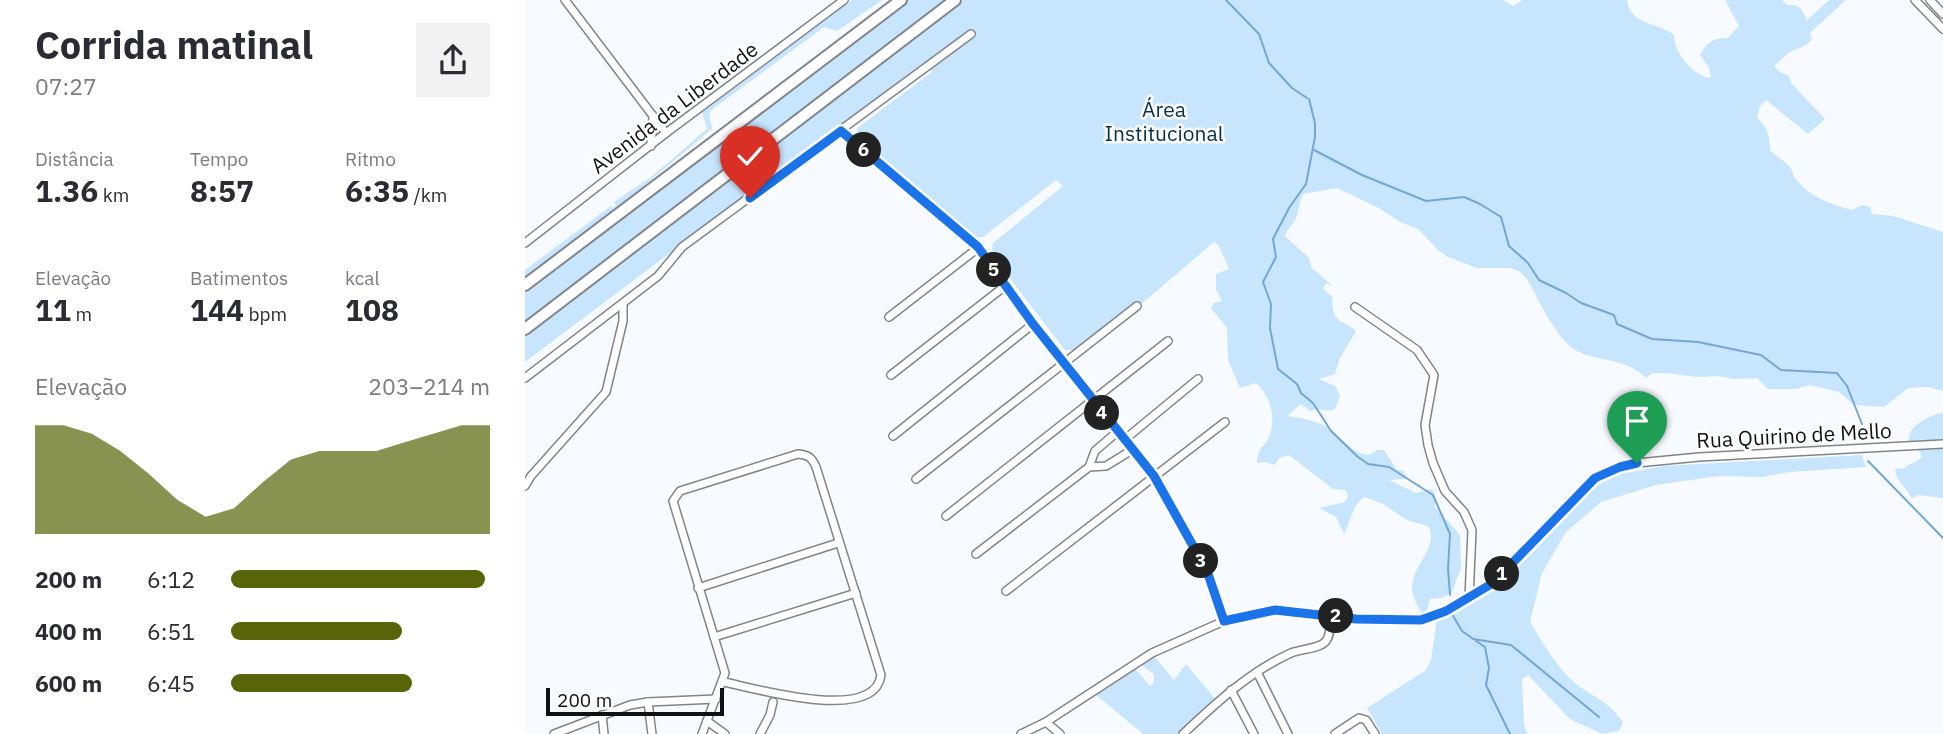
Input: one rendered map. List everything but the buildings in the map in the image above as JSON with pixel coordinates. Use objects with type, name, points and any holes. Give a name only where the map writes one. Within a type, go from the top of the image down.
[{"type":"highway","points":[[525,285],[901,0]]},
{"type":"highway","points":[[525,328],[955,0]]},
{"type":"street","points":[[565,0],[666,133]]},
{"type":"street","name":"Avenida da Liberdade","points":[[525,243],[844,0]]},
{"type":"street","points":[[1915,0],[1943,29]]},
{"type":"street","points":[[1930,0],[1943,14]]},
{"type":"street","points":[[525,378],[664,271],[682,247],[971,33]]},
{"type":"street","points":[[651,146],[653,115]]},
{"type":"street","points":[[841,131],[978,247],[1033,324],[1154,476],[1207,571],[1224,621]]},
{"type":"street","points":[[889,317],[978,247]]},
{"type":"street","points":[[891,375],[1005,286]]},
{"type":"street","points":[[525,486],[606,392],[623,321],[623,304]]},
{"type":"street","points":[[916,479],[1136,306]]},
{"type":"street","points":[[1355,307],[1417,350],[1434,375],[1425,425],[1433,463],[1445,491],[1464,512],[1472,530],[1469,598]]},
{"type":"street","points":[[893,436],[1033,324]]},
{"type":"street","points":[[946,516],[1168,341]]},
{"type":"street","points":[[1124,440],[1198,379]]},
{"type":"street","points":[[1006,592],[1225,422]]},
{"type":"street","points":[[976,554],[1089,467],[1095,451],[1117,432]]},
{"type":"street","name":"Rua Quirino de Mello","points":[[1021,734],[1046,722],[1152,653],[1224,621],[1275,610],[1356,619],[1421,620],[1446,611],[1493,583],[1595,478],[1620,467],[1699,457],[1943,444]]},
{"type":"street","points":[[1089,467],[1106,466],[1132,450]]},
{"type":"street","points":[[702,734],[724,682],[723,664],[673,501],[680,491],[798,454],[806,455],[811,457],[816,467],[881,675],[880,683],[869,694],[832,701],[801,698],[724,682]]},
{"type":"street","points":[[698,588],[838,542]]},
{"type":"street","points":[[714,637],[856,593]]},
{"type":"street","points":[[1183,734],[1231,690],[1257,673],[1294,651],[1324,644],[1328,638],[1331,615]]},
{"type":"street","points":[[1257,673],[1289,734]]},
{"type":"street","points":[[1231,690],[1254,734]]},
{"type":"street","points":[[554,734],[602,715],[648,702],[716,699]]},
{"type":"street","points":[[648,702],[652,734]]},
{"type":"street","points":[[760,734],[770,715],[773,702]]},
{"type":"street","points":[[602,715],[604,734]]},
{"type":"street","points":[[1335,734],[1359,718],[1366,720],[1375,734]]},
{"type":"street","points":[[707,720],[725,734]]},
{"type":"street","points":[[1046,722],[1060,734]]},
{"type":"green space","points":[[852,0],[882,0],[837,31],[824,27],[709,112],[712,129],[597,225],[525,279],[525,270],[611,206],[613,208],[616,205],[614,202],[651,177],[707,129],[702,112]]},
{"type":"green space","points":[[907,0],[945,0],[525,321],[525,291]]},
{"type":"green space","name":"Área Institucional","points":[[964,0],[1503,0],[1513,6],[1523,0],[1627,0],[1633,15],[1674,35],[1677,49],[1685,62],[1696,72],[1709,78],[1709,68],[1700,55],[1711,42],[1728,38],[1739,26],[1725,0],[1782,0],[1787,5],[1800,8],[1807,20],[1829,0],[1846,0],[1810,33],[1812,39],[1808,44],[1790,52],[1774,66],[1789,76],[1791,83],[1825,119],[1808,134],[1766,100],[1760,106],[1757,117],[1767,132],[1770,150],[1789,166],[1795,178],[1813,195],[1852,210],[1862,205],[1870,207],[1872,214],[1893,216],[1943,232],[1943,391],[1927,387],[1908,388],[1884,407],[1854,405],[1839,392],[1810,385],[1796,389],[1768,389],[1757,378],[1734,379],[1653,373],[1646,378],[1623,364],[1572,348],[1557,331],[1527,279],[1520,272],[1511,268],[1477,268],[1448,257],[1418,229],[1337,188],[1303,194],[1296,219],[1285,236],[1309,258],[1311,267],[1333,286],[1326,283],[1323,288],[1332,297],[1336,316],[1356,331],[1340,358],[1335,374],[1319,379],[1335,386],[1340,396],[1335,409],[1310,411],[1301,404],[1288,415],[1326,427],[1361,453],[1368,455],[1384,450],[1397,470],[1403,471],[1407,477],[1389,480],[1416,493],[1431,489],[1434,491],[1435,507],[1460,535],[1461,568],[1452,592],[1442,598],[1430,599],[1426,614],[1422,614],[1412,588],[1416,571],[1431,541],[1428,526],[1407,520],[1383,504],[1365,497],[1354,509],[1344,534],[1336,517],[1319,508],[1345,502],[1348,496],[1346,490],[1333,489],[1289,455],[1279,458],[1275,465],[1257,463],[1260,449],[1270,434],[1272,413],[1265,394],[1256,383],[1240,388],[1228,360],[1227,328],[1211,308],[1214,303],[1222,301],[1216,289],[1216,274],[1229,269],[1219,246],[1214,242],[1140,305],[1136,301],[1081,347],[1065,350],[991,254],[993,243],[1063,186],[1056,180],[983,237],[976,238],[858,137],[857,129],[860,126],[932,72],[923,63],[525,362],[525,335]]},
{"type":"green space","points":[[1943,413],[1943,498],[1918,495],[1912,498],[1895,471],[1922,457],[1920,452],[1910,446],[1910,433],[1914,428],[1925,419]]},
{"type":"green space","points":[[1862,455],[1866,467],[1790,472],[1761,477],[1719,476],[1656,485],[1601,502],[1566,532],[1542,573],[1530,622],[1569,678],[1606,704],[1623,722],[1619,731],[1602,734],[1570,719],[1528,675],[1522,679],[1527,734],[1382,734],[1367,708],[1426,670],[1431,660],[1437,619],[1456,611],[1497,584],[1594,485],[1619,474],[1663,466]]},
{"type":"green space","points":[[1155,657],[1174,680],[1186,664],[1216,700],[1177,734],[1143,734],[1094,693],[1135,668],[1150,686],[1154,682],[1154,674],[1141,665]]},
{"type":"waterway","points":[[1226,0],[1259,34],[1269,63],[1292,88],[1307,98]]},
{"type":"waterway","points":[[1309,99],[1315,123],[1315,137],[1306,184],[1289,208],[1273,239],[1276,257],[1263,282],[1271,304],[1270,328],[1278,369],[1297,384],[1331,431],[1358,457],[1368,464],[1389,467],[1433,495],[1450,534],[1450,595]]},
{"type":"waterway","points":[[1314,150],[1362,175],[1426,201],[1464,197],[1480,204],[1501,217],[1509,246],[1528,263],[1539,280],[1581,303],[1614,315],[1617,324],[1652,339],[1698,342],[1761,355],[1781,370],[1837,373],[1847,386],[1862,424]]},
{"type":"waterway","points":[[1868,461],[1943,538]]},
{"type":"waterway","points":[[1452,614],[1462,631],[1472,638]]},
{"type":"waterway","points":[[1473,639],[1511,645],[1599,717]]},
{"type":"waterway","points":[[1476,641],[1485,647],[1489,668],[1486,685],[1510,734]]},
{"type":"route","points":[[750,198],[841,131],[978,247],[1033,324],[1154,476],[1207,571],[1224,621],[1275,610],[1356,619],[1426,619],[1446,611],[1493,583],[1595,478],[1637,463]]}]
